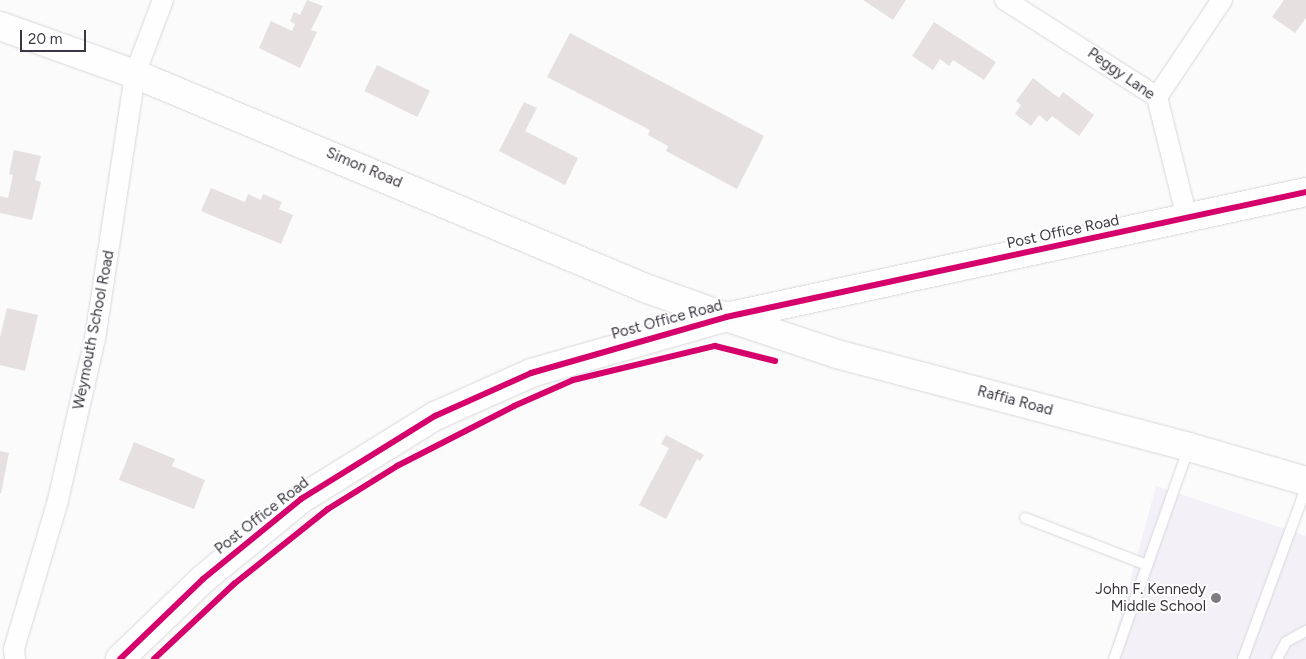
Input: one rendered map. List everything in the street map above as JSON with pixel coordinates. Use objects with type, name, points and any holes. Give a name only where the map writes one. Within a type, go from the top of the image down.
[{"type":"main road","name":"Simon Road","points":[[0,26],[135,74],[381,174],[644,288],[726,317]]},
{"type":"main road","name":"Post Office Road","points":[[120,659],[203,579],[294,505],[357,462],[435,416],[531,373],[726,317],[1306,192]]},
{"type":"main road","name":"Raffia Road","points":[[726,317],[837,354],[1189,446],[1306,481]]},
{"type":"street","name":"Weymouth School Road","points":[[14,659],[14,649],[58,500],[96,338],[135,74],[164,0]]},
{"type":"street","name":"Peggy Lane","points":[[1005,0],[1157,97],[1187,218]]},
{"type":"street","points":[[1157,97],[1222,0]]},
{"type":"lane","points":[[1114,659],[1189,446]]},
{"type":"lane","points":[[1242,659],[1306,488]]},
{"type":"lane","points":[[1025,518],[1148,565]]},
{"type":"lane","points":[[1276,659],[1286,642],[1306,631]]},
{"type":"shaded area","name":"John F. Kennedy Middle School","points":[[1156,486],[1306,536],[1306,659],[1109,659]]},
{"type":"building","points":[[307,0],[323,6],[311,30],[317,32],[300,68],[259,48],[271,21],[292,31],[295,24],[290,21],[294,12],[300,15]]},
{"type":"building","points":[[863,0],[906,0],[893,20]]},
{"type":"building","points":[[1284,0],[1306,0],[1306,18],[1295,33],[1272,17]]},
{"type":"building","points":[[934,22],[996,62],[984,80],[953,60],[949,66],[940,59],[933,70],[912,56]]},
{"type":"building","points":[[570,33],[764,136],[737,189],[666,151],[668,146],[648,135],[650,130],[547,77]]},
{"type":"building","points":[[377,65],[430,91],[417,117],[364,91]]},
{"type":"building","points":[[1033,78],[1059,98],[1063,92],[1094,115],[1079,136],[1052,116],[1047,122],[1039,115],[1031,126],[1015,114],[1021,105],[1016,101]]},
{"type":"building","points":[[524,102],[537,108],[525,131],[578,158],[565,185],[499,151]]},
{"type":"building","points":[[14,150],[41,156],[35,180],[41,182],[32,220],[0,213],[0,196],[8,198],[13,175],[9,174]]},
{"type":"building","points":[[211,188],[245,202],[248,194],[261,200],[263,194],[282,202],[279,209],[293,215],[281,244],[201,211]]},
{"type":"building","points":[[7,308],[38,315],[25,371],[0,365],[0,337]]},
{"type":"building","points":[[666,435],[704,455],[700,461],[697,459],[666,519],[639,505],[669,448],[661,444]]},
{"type":"building","points":[[134,442],[175,459],[172,466],[205,480],[194,509],[119,480]]},
{"type":"building","points":[[0,451],[9,453],[1,493],[0,493]]},
{"type":"cycle path","points":[[120,659],[203,579],[301,499],[435,416],[531,373],[726,317],[1306,192]]},
{"type":"cycle path","points":[[154,659],[234,584],[328,509],[397,466],[514,406],[573,380],[715,346],[775,361]]},
{"type":"place","name":"John F. Kennedy Middle School","points":[[1216,598]]}]
